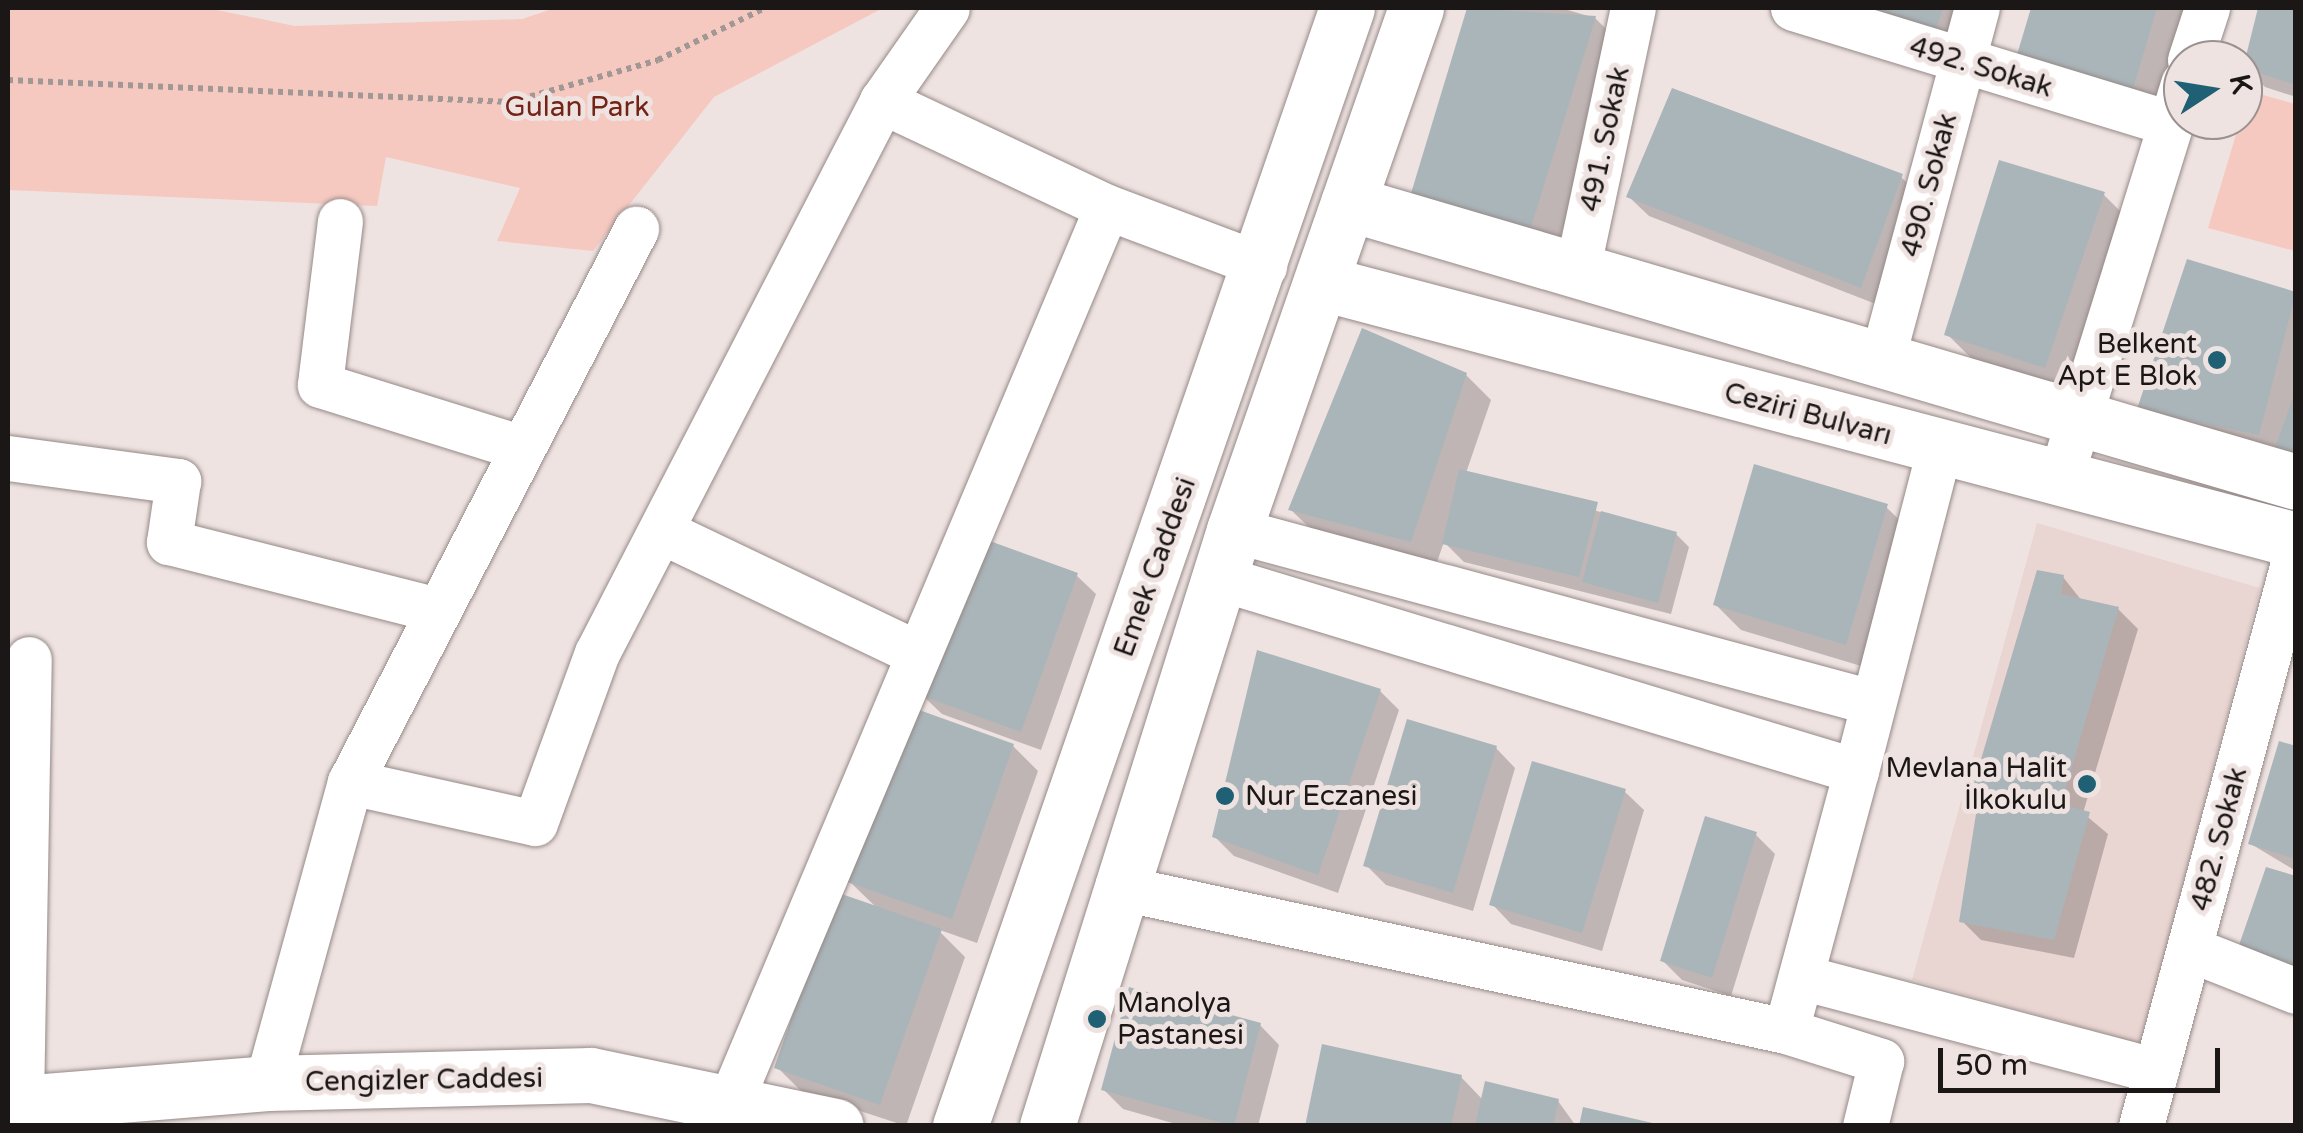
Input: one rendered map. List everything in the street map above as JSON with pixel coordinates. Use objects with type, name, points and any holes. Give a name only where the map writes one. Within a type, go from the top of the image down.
[{"type":"street","points":[[350,782],[535,823],[597,653],[882,101],[946,8]]},
{"type":"street","name":"Emek Caddesi","points":[[960,1126],[1264,266],[1347,8]]},
{"type":"street","points":[[1048,1126],[1117,886],[1416,8]]},
{"type":"street","name":"491. Sokak","points":[[1577,271],[1632,8]]},
{"type":"street","name":"492. Sokak","points":[[1792,8],[1961,63],[2163,101]]},
{"type":"street","name":"490. Sokak","points":[[1881,363],[1977,8]]},
{"type":"street","points":[[2197,40],[2207,8]]},
{"type":"street","points":[[882,101],[1107,207],[1264,266]]},
{"type":"street","points":[[2060,478],[2081,422],[2165,140]]},
{"type":"street","points":[[1348,203],[2081,422],[2296,482]]},
{"type":"street","points":[[723,1114],[1107,207]]},
{"type":"street","points":[[340,220],[320,385],[522,448]]},
{"type":"street","points":[[268,1084],[350,782],[636,229]]},
{"type":"street","name":"Ceziri Bulvarı","points":[[1322,283],[1939,449],[2296,540]]},
{"type":"street","points":[[1786,1032],[1939,449]]},
{"type":"street","points":[[8,458],[178,481],[169,542],[438,610]]},
{"type":"street","points":[[660,531],[917,653]]},
{"type":"street","name":"482. Sokak","points":[[2141,1126],[2296,552]]},
{"type":"street","points":[[1229,555],[1871,702]]},
{"type":"street","points":[[1229,555],[1856,771]]},
{"type":"street","points":[[14,1103],[13,890],[29,660]]},
{"type":"street","points":[[1117,886],[1786,1032],[1881,1061],[1865,1126]]},
{"type":"street","points":[[2190,949],[2296,991]]},
{"type":"street","points":[[1801,977],[2156,1071]]},
{"type":"street","name":"Cengizler Caddesi","points":[[14,1103],[268,1084],[591,1075],[723,1114],[836,1126]]},
{"type":"path","points":[[8,80],[511,102],[658,60],[766,8]]},
{"type":"shaded area","name":"Mevlana Halit İlkokulu","points":[[2037,523],[2260,588],[2142,1044],[1912,980]]},
{"type":"green space","name":"Gulan Park","points":[[8,8],[207,8],[295,26],[522,19],[555,8],[883,8],[714,97],[593,251],[497,241],[520,188],[386,157],[377,206],[8,190]]},
{"type":"green space","points":[[2263,95],[2295,104],[2295,251],[2208,228],[2234,140],[2263,140]]},
{"type":"building","points":[[1467,8],[1596,16],[1528,237],[1409,200]]},
{"type":"building","points":[[1855,8],[1943,8],[1931,45]]},
{"type":"building","points":[[2031,8],[2157,8],[2129,102],[2013,68]]},
{"type":"building","points":[[2258,8],[2296,8],[2296,85],[2263,74],[2263,40],[2250,40]]},
{"type":"building","points":[[1672,88],[1903,174],[1861,288],[1626,197]]},
{"type":"building","points":[[1999,160],[2105,192],[2045,368],[1944,335]]},
{"type":"building","name":"Belkent Apt E Blok","points":[[2187,259],[2296,292],[2259,435],[2137,409]]},
{"type":"building","points":[[1362,328],[1467,373],[1411,542],[1288,510]]},
{"type":"building","points":[[2296,392],[2296,453],[2275,448]]},
{"type":"building","points":[[1754,464],[1888,504],[1846,645],[1713,605]]},
{"type":"building","points":[[1459,469],[1598,502],[1579,577],[1442,544]]},
{"type":"building","points":[[1601,511],[1677,532],[1658,603],[1582,582]]},
{"type":"building","points":[[976,536],[1078,573],[1021,732],[920,695]]},
{"type":"building","points":[[2037,570],[2064,575],[2061,594],[2119,607],[2061,804],[2090,812],[2054,940],[1959,922],[1976,814],[1969,800]]},
{"type":"building","points":[[1257,650],[1381,689],[1318,875],[1212,837]]},
{"type":"building","points":[[908,706],[1014,744],[952,919],[847,882]]},
{"type":"building","points":[[1407,719],[1497,746],[1453,893],[1363,866]]},
{"type":"building","points":[[2279,741],[2296,746],[2296,859],[2248,844]]},
{"type":"building","points":[[1532,761],[1626,789],[1582,933],[1489,905]]},
{"type":"building","points":[[1705,816],[1757,832],[1712,978],[1660,961]]},
{"type":"building","points":[[2266,867],[2296,876],[2296,967],[2238,948]]},
{"type":"building","points":[[836,892],[942,929],[880,1105],[774,1068]]},
{"type":"building","points":[[1129,987],[1261,1023],[1234,1126],[1101,1090]]},
{"type":"building","points":[[1322,1044],[1462,1075],[1451,1126],[1305,1126]]},
{"type":"building","points":[[1485,1081],[1559,1099],[1553,1126],[1475,1126]]},
{"type":"building","points":[[1583,1107],[1657,1124],[1657,1126],[1579,1126]]},
{"type":"place","name":"Belkent Apt E Blok","points":[[2217,360]]},
{"type":"place","name":"Mevlana Halit İlkokulu","points":[[2087,784]]},
{"type":"place","name":"Nur Eczanesi","points":[[1225,796]]},
{"type":"place","name":"Manolya Pastanesi","points":[[1097,1019]]}]
